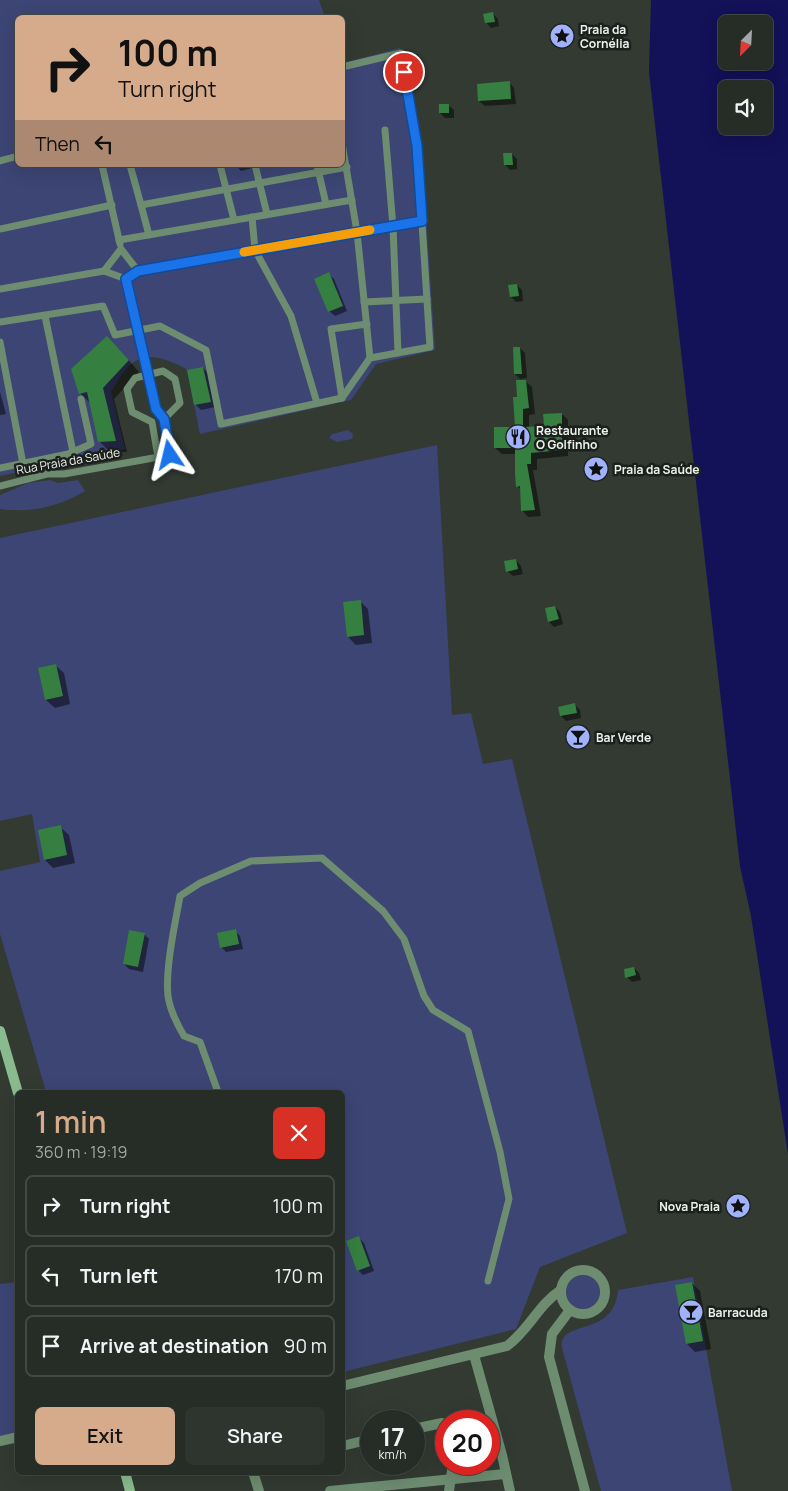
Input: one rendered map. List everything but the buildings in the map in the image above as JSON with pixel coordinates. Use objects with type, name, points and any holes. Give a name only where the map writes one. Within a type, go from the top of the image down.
[{"type":"main road","points":[[0,1031],[17,1090]]},
{"type":"main road","points":[[126,1475],[130,1491]]},
{"type":"street","points":[[578,1270],[591,1271],[597,1274],[605,1286],[604,1299],[596,1310],[583,1314],[570,1310],[563,1301],[561,1290],[566,1277],[578,1270]]},
{"type":"street","points":[[345,1385],[499,1349],[513,1341],[546,1301],[561,1290]]},
{"type":"street","points":[[570,1310],[552,1334],[549,1357],[585,1491]]},
{"type":"street","points":[[474,1356],[502,1455],[510,1491]]},
{"type":"street","points":[[0,1440],[15,1438]]},
{"type":"street","points":[[345,1445],[360,1442]]},
{"type":"street","points":[[330,1491],[505,1474]]},
{"type":"street","points":[[254,1475],[259,1491]]},
{"type":"street","points":[[449,1491],[452,1475]]},
{"type":"lane","points":[[345,66],[401,53],[417,146],[430,347],[370,358]]},
{"type":"lane","points":[[385,130],[393,227],[398,353]]},
{"type":"lane","points":[[0,161],[15,157]]},
{"type":"lane","points":[[0,322],[103,306],[115,335],[160,326],[206,350],[221,424],[342,398],[370,358],[357,232],[345,157]]},
{"type":"lane","points":[[102,167],[122,249],[138,271]]},
{"type":"lane","points":[[131,167],[149,235]]},
{"type":"lane","points":[[221,167],[234,220]]},
{"type":"lane","points":[[256,167],[267,214]]},
{"type":"lane","points":[[141,205],[260,183],[317,169],[347,167]]},
{"type":"lane","points":[[317,169],[326,204]]},
{"type":"lane","points":[[119,240],[352,200]]},
{"type":"lane","points":[[0,229],[112,205]]},
{"type":"lane","points":[[252,217],[255,250],[291,316],[317,403]]},
{"type":"lane","points":[[126,279],[138,271],[422,221]]},
{"type":"lane","points":[[104,271],[122,249]]},
{"type":"lane","points":[[0,289],[104,271],[126,279]]},
{"type":"lane","points":[[126,279],[138,330],[148,375],[156,409],[164,419],[180,403],[176,379],[163,371],[148,375],[135,378],[127,389],[132,412],[152,422]]},
{"type":"lane","points":[[364,302],[427,299]]},
{"type":"lane","points":[[45,316],[73,452]]},
{"type":"lane","points":[[342,398],[331,329],[367,324]]},
{"type":"lane","points":[[0,342],[23,464]]},
{"type":"lane","points":[[0,468],[73,452],[92,444],[81,399]]},
{"type":"lane","points":[[156,409],[152,422],[158,457]]},
{"type":"lane","name":"Rua Praia da Saúde","points":[[0,486],[47,474],[64,474],[170,455],[164,419]]},
{"type":"lane","points":[[217,1090],[200,1042],[184,1036],[174,1019],[168,996],[173,932],[180,896],[200,883],[251,861],[322,858],[382,911],[404,939],[424,996],[433,1010],[468,1031],[500,1152],[509,1199],[488,1281]]},
{"type":"shaded area","points":[[0,0],[319,0],[324,15],[15,15],[15,167],[345,167],[345,62],[400,48],[421,138],[435,350],[376,364],[351,400],[200,434],[187,370],[177,364],[155,357],[139,359],[126,369],[111,392],[125,449],[0,476]]},
{"type":"shaded area","points":[[651,0],[788,0],[788,1154],[751,916],[740,866],[649,72]]},
{"type":"shaded area","points":[[348,430],[353,434],[352,439],[337,442],[329,438],[332,434]]},
{"type":"shaded area","points":[[437,445],[452,715],[471,713],[483,764],[512,759],[627,1233],[540,1267],[516,1329],[345,1372],[345,1090],[45,1090],[0,934],[0,871],[40,862],[32,814],[0,821],[0,538]]},
{"type":"shaded area","points":[[50,480],[58,483],[78,480],[85,491],[75,497],[44,508],[0,509],[0,495],[28,483]]},
{"type":"shaded area","points":[[583,1275],[590,1276],[595,1280],[599,1285],[599,1299],[595,1304],[590,1308],[583,1309],[576,1308],[571,1304],[567,1299],[566,1292],[567,1285],[571,1280],[576,1276]]},
{"type":"shaded area","points":[[693,1277],[732,1491],[601,1491],[562,1348],[563,1339],[568,1333],[597,1322],[607,1316],[614,1305],[618,1290]]},
{"type":"shaded area","points":[[15,1282],[15,1433],[0,1437],[0,1284]]},
{"type":"slow traffic","points":[[244,252],[370,230]]},
{"type":"place","name":"Praia da Cornélia","points":[[562,36]]},
{"type":"place","name":"Restaurante O Golfinho","points":[[518,437]]},
{"type":"place","name":"Praia da Saúde","points":[[596,469]]},
{"type":"place","name":"Bar Verde","points":[[578,737]]},
{"type":"place","name":"Nova Praia","points":[[738,1206]]},
{"type":"place","name":"Barracuda","points":[[691,1312]]},
{"type":"route","points":[[170,455],[164,419],[156,409],[126,279],[138,271],[422,221],[417,146],[404,72]]}]
